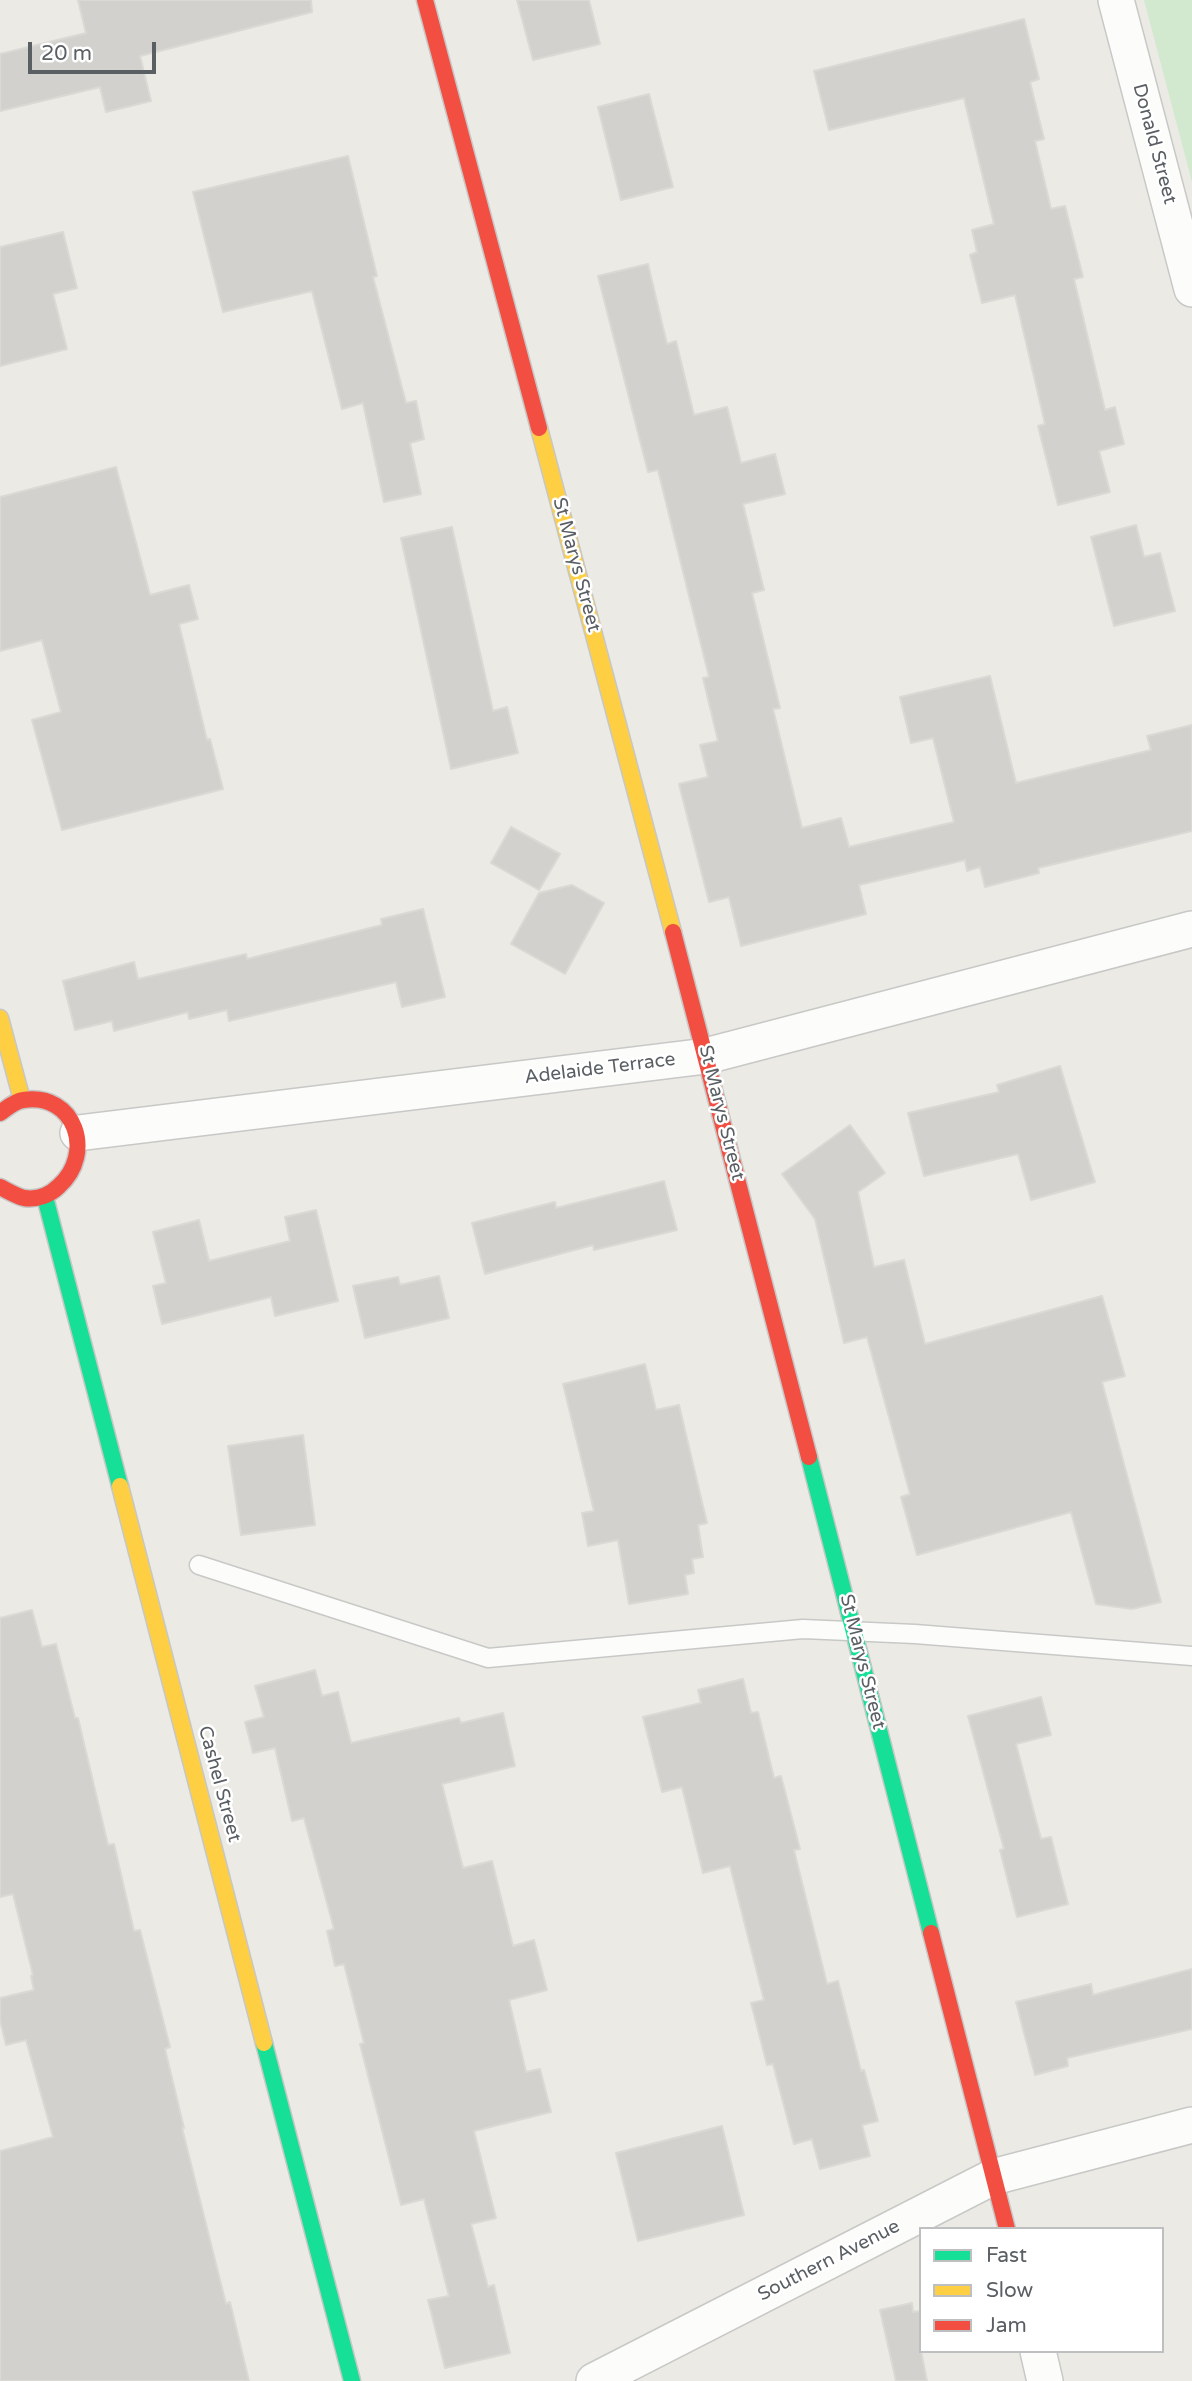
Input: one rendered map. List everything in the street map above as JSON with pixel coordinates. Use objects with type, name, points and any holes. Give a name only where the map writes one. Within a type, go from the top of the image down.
[{"type":"street","name":"St Marys Street","points":[[425,0],[706,1056],[1006,2227]]},
{"type":"street","name":"Donald Street","points":[[1116,0],[1192,289]]},
{"type":"street","name":"Adelaide Terrace","points":[[78,1133],[706,1056],[1192,929]]},
{"type":"street","points":[[0,1018],[22,1100]]},
{"type":"street","points":[[0,1113],[22,1100],[44,1101],[66,1113],[78,1133],[81,1155],[69,1182],[45,1197],[24,1198],[0,1187]]},
{"type":"street","name":"Cashel Street","points":[[45,1197],[352,2381]]},
{"type":"street","name":"Southern Avenue","points":[[594,2381],[993,2177],[1192,2125]]},
{"type":"street","points":[[1038,2353],[1045,2381]]},
{"type":"lane","points":[[199,1565],[488,1658],[803,1629],[854,1630],[1192,1656]]},
{"type":"green space","points":[[1144,0],[1192,0],[1192,182]]},
{"type":"building","points":[[78,0],[311,0],[312,12],[140,56],[151,101],[106,112],[100,87],[0,111],[0,54],[86,33]]},
{"type":"building","points":[[517,0],[589,0],[600,44],[533,60]]},
{"type":"building","points":[[1024,19],[1039,79],[1030,82],[1044,139],[1035,141],[1051,209],[1065,206],[1083,277],[1074,279],[1105,410],[1115,407],[1124,444],[1099,451],[1110,492],[1058,505],[1038,426],[1045,424],[1015,295],[982,303],[970,255],[977,252],[972,230],[994,224],[964,98],[829,130],[814,71]]},
{"type":"building","points":[[649,94],[673,187],[621,200],[598,107]]},
{"type":"building","points":[[348,156],[377,276],[373,277],[406,403],[416,401],[424,439],[410,443],[421,494],[384,502],[363,403],[342,409],[312,291],[223,312],[193,192]]},
{"type":"building","points":[[63,232],[77,288],[53,294],[67,349],[0,366],[0,247]]},
{"type":"building","points":[[648,264],[667,344],[676,341],[694,415],[727,407],[741,463],[775,454],[785,494],[743,504],[764,590],[752,593],[780,708],[773,709],[802,828],[841,818],[849,847],[954,822],[933,738],[911,743],[900,697],[990,676],[1016,783],[1151,750],[1147,736],[1192,725],[1192,831],[1038,868],[1039,873],[985,887],[980,867],[967,871],[965,860],[859,885],[866,914],[741,946],[729,897],[709,902],[679,784],[708,777],[700,745],[718,741],[703,678],[709,677],[658,470],[648,472],[598,276]]},
{"type":"building","points":[[116,467],[150,595],[189,585],[198,619],[179,624],[207,740],[210,739],[223,789],[62,830],[32,720],[61,712],[42,640],[0,651],[0,497]]},
{"type":"building","points":[[1136,525],[1144,557],[1160,553],[1175,611],[1114,626],[1091,537]]},
{"type":"building","points":[[452,527],[493,711],[507,707],[518,753],[451,769],[401,538]]},
{"type":"building","points":[[511,827],[560,854],[539,890],[491,863]]},
{"type":"building","points":[[572,885],[604,903],[565,974],[511,944],[539,893]]},
{"type":"building","points":[[423,909],[445,997],[402,1007],[396,982],[229,1021],[227,1010],[189,1019],[188,1012],[114,1031],[112,1021],[75,1030],[63,981],[134,962],[138,979],[246,954],[247,959],[382,925],[381,919]]},
{"type":"building","points":[[1060,1066],[1095,1182],[1031,1200],[1018,1154],[924,1176],[908,1113],[999,1092],[997,1085]]},
{"type":"building","points":[[850,1125],[885,1173],[858,1192],[874,1267],[904,1260],[925,1344],[1102,1296],[1125,1376],[1102,1382],[1161,1602],[1132,1609],[1096,1604],[1071,1512],[917,1555],[901,1497],[910,1494],[867,1337],[844,1343],[815,1219],[782,1174]]},
{"type":"building","points":[[664,1181],[677,1230],[594,1250],[593,1245],[485,1274],[472,1223],[555,1202],[556,1208]]},
{"type":"building","points":[[316,1210],[338,1301],[275,1316],[271,1297],[162,1324],[153,1286],[166,1283],[153,1232],[199,1220],[209,1261],[290,1241],[285,1217]]},
{"type":"building","points":[[439,1276],[449,1318],[365,1338],[353,1286],[398,1277],[400,1285]]},
{"type":"building","points":[[645,1364],[656,1410],[679,1405],[707,1523],[698,1525],[703,1557],[692,1559],[694,1573],[685,1575],[688,1594],[629,1604],[618,1540],[588,1546],[582,1513],[594,1511],[563,1384]]},
{"type":"building","points":[[303,1435],[315,1525],[241,1535],[228,1446]]},
{"type":"building","points":[[32,1610],[42,1647],[56,1644],[75,1718],[78,1718],[108,1845],[114,1844],[134,1931],[140,1930],[170,2047],[165,2049],[182,2128],[226,2304],[230,2302],[249,2381],[0,2381],[0,2151],[53,2137],[26,2040],[6,2045],[0,2020],[0,1998],[34,1990],[33,1975],[13,1894],[0,1897],[0,1618]]},
{"type":"building","points":[[315,1670],[322,1696],[338,1692],[351,1743],[459,1718],[461,1723],[503,1713],[515,1766],[442,1784],[463,1868],[492,1861],[513,1946],[534,1940],[547,1990],[509,2000],[526,2072],[540,2069],[551,2112],[474,2131],[496,2218],[471,2224],[488,2287],[494,2285],[510,2353],[445,2368],[428,2300],[449,2296],[424,2199],[401,2205],[360,2044],[364,2043],[344,1964],[335,1966],[327,1931],[334,1929],[304,1818],[292,1821],[275,1748],[253,1753],[245,1722],[264,1717],[255,1686]]},
{"type":"building","points":[[743,1679],[751,1713],[758,1712],[774,1778],[781,1776],[800,1849],[794,1850],[827,1984],[838,1981],[861,2071],[864,2070],[878,2121],[862,2125],[870,2156],[820,2169],[812,2139],[794,2144],[773,2064],[767,2065],[751,2003],[764,2000],[730,1866],[703,1873],[682,1787],[662,1792],[643,1717],[701,1703],[698,1690]]},
{"type":"building","points":[[1041,1697],[1051,1735],[1016,1744],[1041,1839],[1051,1837],[1068,1904],[1017,1917],[1000,1850],[1004,1849],[968,1716]]},
{"type":"building","points":[[1192,1969],[1192,2029],[1067,2058],[1068,2066],[1035,2075],[1016,2002],[1091,1984],[1093,1995]]},
{"type":"building","points":[[722,2126],[744,2215],[638,2241],[616,2153]]},
{"type":"building","points":[[912,2303],[913,2312],[919,2311],[919,2353],[921,2353],[927,2381],[896,2381],[880,2310]]},
{"type":"traffic: fast","points":[[45,1197],[120,1486]]},
{"type":"traffic: fast","points":[[809,1457],[931,1933]]},
{"type":"traffic: fast","points":[[264,2043],[352,2381]]},
{"type":"traffic: slow","points":[[539,428],[673,932]]},
{"type":"traffic: slow","points":[[0,1018],[22,1100]]},
{"type":"traffic: slow","points":[[120,1486],[264,2043]]},
{"type":"traffic: jam","points":[[425,0],[539,428]]},
{"type":"traffic: jam","points":[[673,932],[809,1457]]},
{"type":"traffic: jam","points":[[0,1113],[23,1100],[41,1100],[56,1106],[67,1115],[74,1128],[77,1143],[76,1158],[70,1173],[52,1192],[24,1198],[0,1187]]},
{"type":"traffic: jam","points":[[931,1933],[1006,2227]]}]
